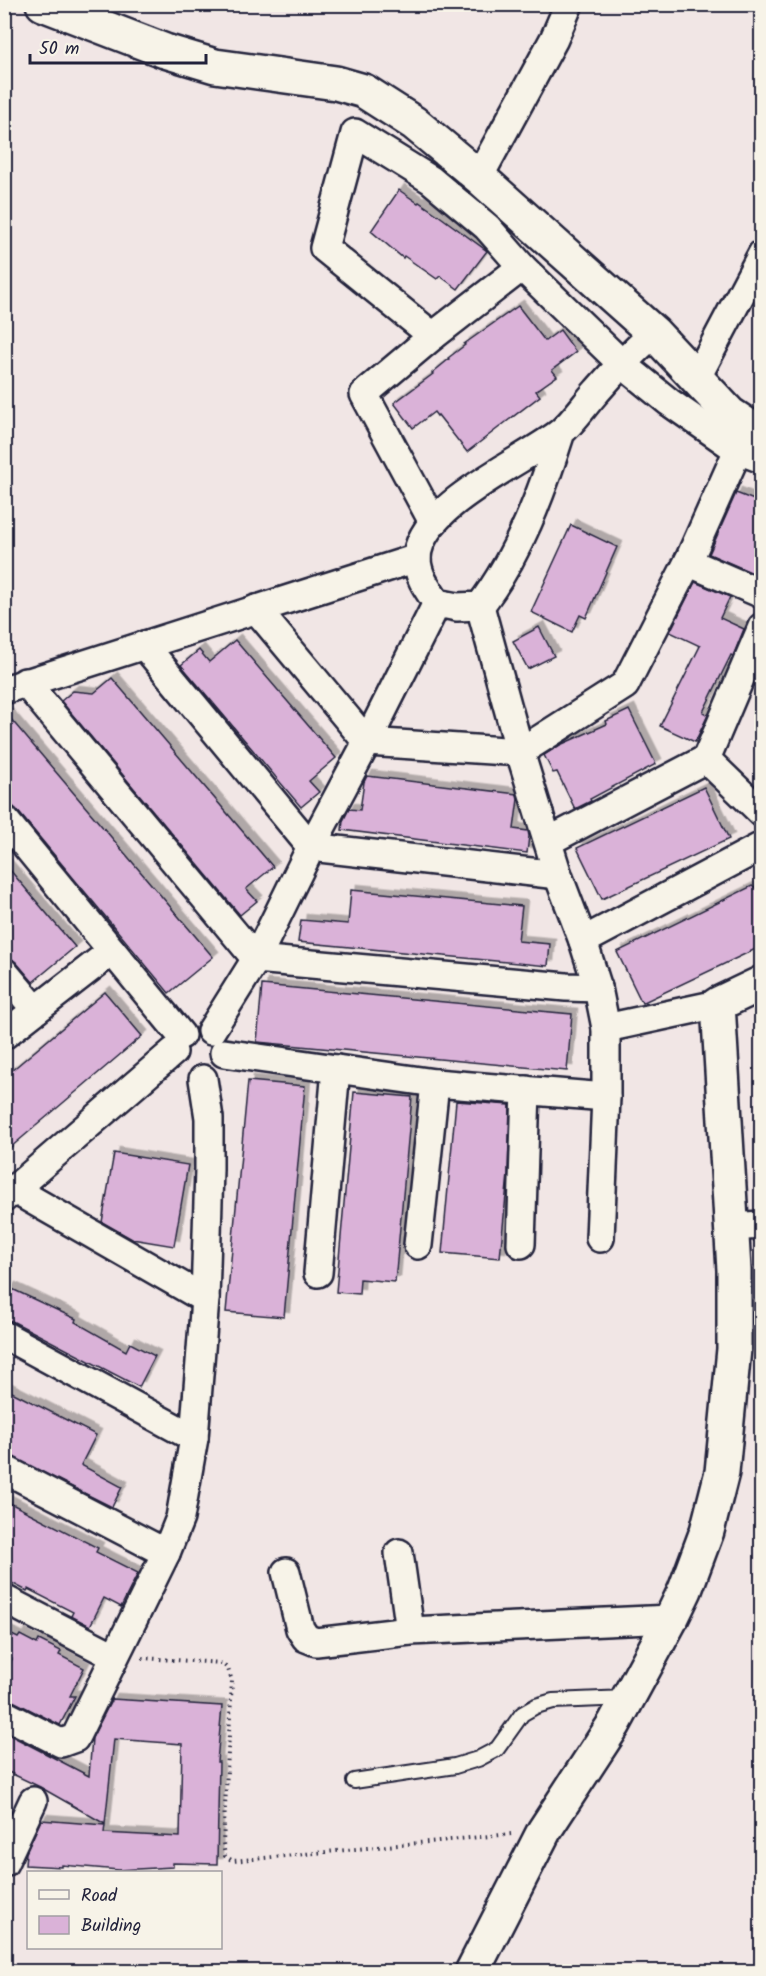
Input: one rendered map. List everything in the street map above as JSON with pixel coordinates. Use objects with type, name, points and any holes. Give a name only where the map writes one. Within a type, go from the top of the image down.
[{"type":"street","points":[[43,4],[165,51],[215,66],[336,83],[364,91],[414,123],[479,177],[654,333],[730,414],[754,448]]},
{"type":"street","points":[[479,177],[554,39],[569,4]]},
{"type":"street","points":[[433,336],[324,248],[355,133],[431,180],[487,227],[522,267],[621,363],[669,402],[754,448]]},
{"type":"street","points":[[696,379],[762,254]]},
{"type":"street","points":[[433,522],[364,394],[433,336],[522,267]]},
{"type":"street","points":[[480,606],[457,607],[436,603],[422,580],[417,558],[423,539],[433,522],[480,484],[561,432],[621,363],[654,333]]},
{"type":"street","points":[[480,606],[496,585],[516,547],[545,481],[561,432]]},
{"type":"street","points":[[256,609],[368,742],[520,752],[627,683],[688,562],[754,448]]},
{"type":"street","points":[[417,558],[15,686],[256,959],[598,988]]},
{"type":"street","points":[[688,562],[762,594]]},
{"type":"street","points":[[4,819],[112,951],[177,1043],[174,1061],[178,1069],[185,1076],[194,1079],[203,1079],[212,1075],[219,1069],[217,1042],[256,959],[310,847],[368,742],[436,603]]},
{"type":"street","points":[[480,606],[520,752],[558,875],[584,941],[598,988],[606,1028],[606,1097],[600,1238]]},
{"type":"street","points":[[549,841],[706,759],[762,627]]},
{"type":"street","points":[[144,645],[310,847],[558,875]]},
{"type":"street","points":[[706,759],[762,813]]},
{"type":"street","points":[[584,941],[762,846]]},
{"type":"street","points":[[4,1035],[112,951]]},
{"type":"street","points":[[4,972],[36,1010]]},
{"type":"street","points":[[606,1028],[718,1004],[762,983]]},
{"type":"street","points":[[472,1971],[544,1831],[614,1724],[671,1619],[685,1590],[707,1531],[722,1472],[734,1349],[734,1270],[746,1226],[718,1004]]},
{"type":"street","points":[[205,1299],[10,1194],[194,1029],[217,1042],[336,1069],[435,1083],[606,1097]]},
{"type":"street","points":[[318,1273],[336,1069]]},
{"type":"street","points":[[4,1714],[61,1743],[75,1738],[166,1553],[180,1518],[194,1438],[205,1299],[209,1118],[203,1079]]},
{"type":"street","points":[[418,1245],[435,1083]]},
{"type":"street","points":[[521,1244],[526,1090]]},
{"type":"street","points":[[4,1335],[194,1438]]},
{"type":"street","points":[[4,1469],[166,1553]]},
{"type":"street","points":[[399,1553],[410,1631]]},
{"type":"street","points":[[286,1572],[300,1629],[306,1638],[316,1642],[410,1631],[671,1619]]},
{"type":"street","points":[[4,1599],[114,1656]]},
{"type":"street","points":[[4,1863],[33,1801]]},
{"type":"lane","points":[[354,1781],[455,1766],[478,1759],[497,1749],[522,1714],[536,1706],[553,1701],[627,1698]]},
{"type":"path","points":[[114,1656],[222,1663],[228,1668],[232,1681],[222,1843],[225,1856],[233,1862],[544,1831]]},
{"type":"building","points":[[399,190],[487,251],[458,289],[440,276],[437,279],[404,256],[403,258],[371,231]]},
{"type":"building","points":[[518,306],[545,341],[560,330],[576,352],[552,370],[557,376],[536,391],[540,396],[467,452],[434,412],[413,428],[394,403],[433,374],[464,344]]},
{"type":"building","points":[[736,493],[762,503],[762,577],[709,554]]},
{"type":"building","points":[[571,525],[617,547],[586,618],[580,615],[572,632],[531,612]]},
{"type":"building","points":[[695,582],[730,597],[720,618],[744,629],[733,656],[731,655],[703,712],[708,715],[695,742],[660,726],[700,646],[670,632]]},
{"type":"building","points":[[539,627],[554,656],[528,669],[513,641]]},
{"type":"building","points":[[235,640],[336,758],[309,781],[319,792],[301,807],[181,665],[199,650],[209,662]]},
{"type":"building","points":[[112,678],[273,867],[246,889],[257,901],[240,915],[61,701],[73,691],[94,693]]},
{"type":"building","points":[[629,710],[656,764],[575,809],[557,772],[553,773],[544,755],[560,745],[607,724],[606,721]]},
{"type":"building","points":[[4,711],[213,957],[169,993],[16,809],[4,800]]},
{"type":"building","points":[[367,776],[517,794],[514,829],[528,831],[527,853],[342,830],[343,821],[349,809],[360,810]]},
{"type":"building","points":[[704,787],[729,839],[602,899],[577,848]]},
{"type":"building","points":[[4,863],[75,947],[33,982],[16,962],[4,953]]},
{"type":"building","points":[[752,886],[762,890],[762,946],[642,1003],[617,952]]},
{"type":"building","points":[[351,890],[522,906],[518,941],[550,944],[548,966],[298,942],[301,920],[348,924]]},
{"type":"building","points":[[262,985],[572,1014],[567,1071],[257,1042]]},
{"type":"building","points":[[105,992],[142,1036],[4,1153],[4,1077]]},
{"type":"building","points":[[248,1081],[305,1086],[284,1317],[226,1312]]},
{"type":"building","points":[[354,1092],[412,1097],[395,1282],[360,1279],[359,1294],[336,1292]]},
{"type":"building","points":[[456,1101],[510,1105],[508,1174],[500,1258],[442,1253]]},
{"type":"building","points":[[114,1153],[188,1165],[174,1246],[132,1239],[102,1222]]},
{"type":"building","points":[[10,1288],[76,1319],[75,1322],[126,1351],[130,1343],[155,1356],[139,1387],[12,1321],[4,1319],[4,1298]]},
{"type":"building","points":[[4,1388],[96,1435],[81,1465],[122,1487],[112,1507],[4,1453]]},
{"type":"building","points":[[4,1500],[98,1548],[96,1552],[138,1573],[121,1607],[104,1598],[90,1626],[71,1616],[73,1612],[4,1579]]},
{"type":"building","points":[[4,1631],[18,1638],[20,1635],[37,1644],[39,1640],[61,1651],[59,1655],[84,1668],[70,1696],[75,1696],[60,1725],[4,1698],[4,1675],[12,1659],[4,1655]]},
{"type":"building","points":[[112,1699],[222,1706],[217,1762],[219,1762],[217,1864],[173,1863],[173,1867],[119,1870],[62,1865],[62,1867],[25,1865],[26,1853],[41,1820],[105,1825],[104,1833],[180,1837],[182,1744],[114,1739],[105,1824],[40,1787],[4,1770],[4,1732],[89,1776],[92,1738]]}]
